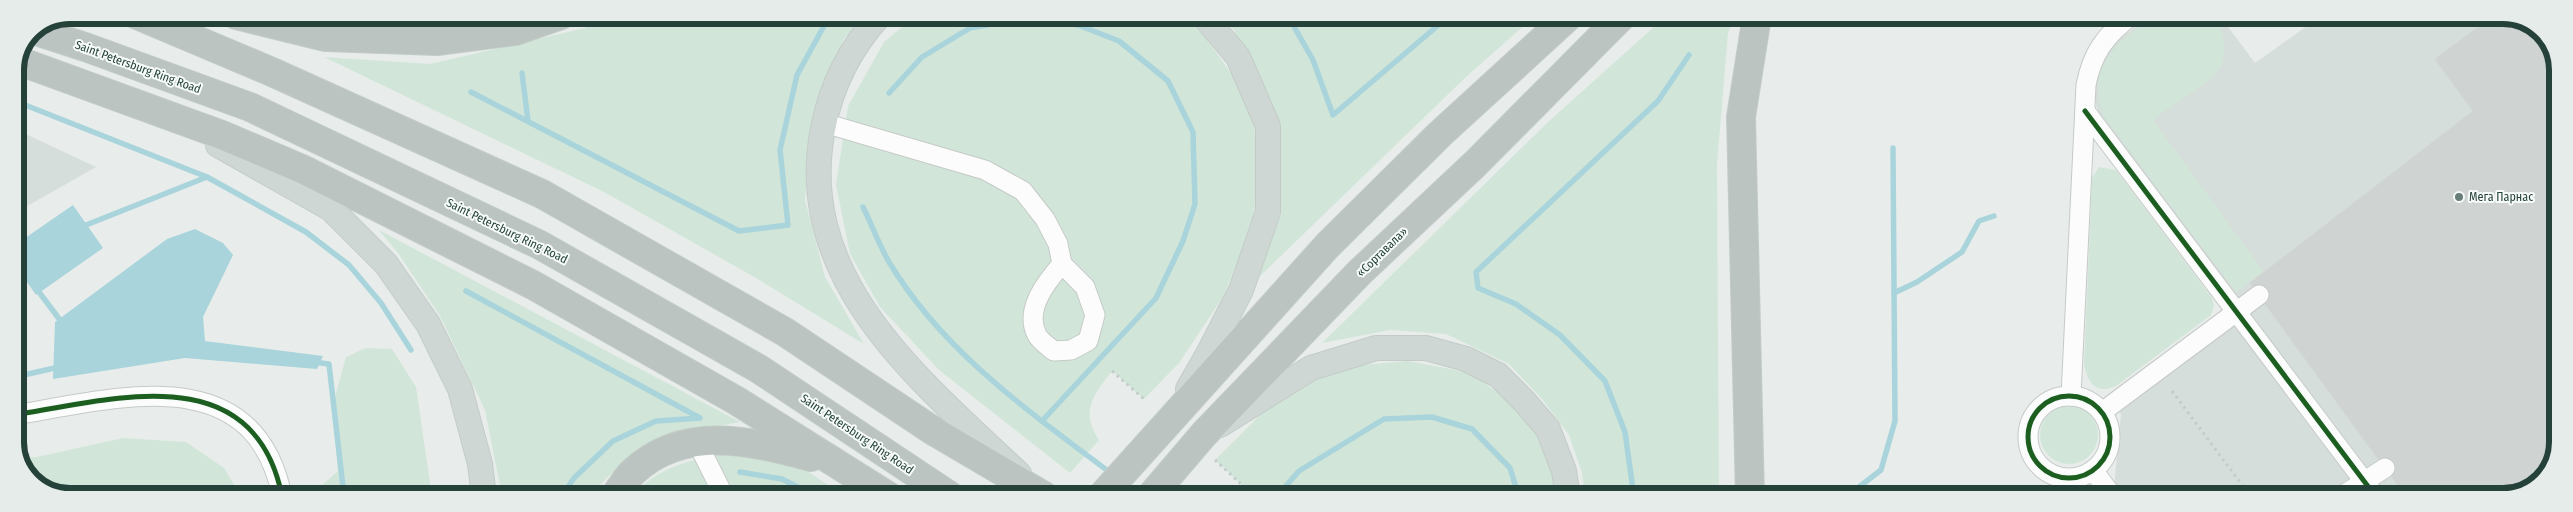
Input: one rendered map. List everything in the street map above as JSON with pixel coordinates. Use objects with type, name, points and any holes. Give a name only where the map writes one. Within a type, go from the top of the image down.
[{"type":"highway","points":[[159,24],[272,72],[542,194],[785,332],[932,430],[1030,488]]},
{"type":"highway","points":[[273,24],[326,37],[437,41],[515,31],[535,24]]},
{"type":"highway","points":[[1109,488],[1328,246],[1440,134],[1560,24]]},
{"type":"highway","name":"«Сортавала»","points":[[1158,488],[1204,434],[1360,272],[1475,164],[1614,24]]},
{"type":"highway","points":[[1750,488],[1741,117],[1756,24]]},
{"type":"highway","name":"Saint Petersburg Ring Road","points":[[42,33],[250,108],[540,245],[759,369],[938,488]]},
{"type":"highway","points":[[25,63],[144,106],[302,169],[533,285],[737,401],[874,488]]},
{"type":"highway","points":[[621,488],[632,472],[662,451],[697,442],[735,439],[812,457],[872,488]]},
{"type":"main road","points":[[872,24],[844,67],[828,104],[820,144],[818,185],[824,227],[841,268],[870,322],[920,381],[1035,488]]},
{"type":"main road","points":[[1169,421],[1208,354],[1241,290],[1268,212],[1268,126],[1238,57],[1210,24]]},
{"type":"main road","points":[[144,106],[236,154],[331,209],[386,264],[428,324],[460,388],[480,464],[483,488]]},
{"type":"main road","points":[[1204,434],[1311,368],[1376,348],[1426,348],[1466,359],[1498,375],[1548,429],[1564,471],[1567,488]]},
{"type":"street","points":[[2071,396],[2086,85],[2090,64],[2100,46],[2113,29],[2120,24]]},
{"type":"street","points":[[2086,111],[2369,488]]},
{"type":"street","points":[[824,123],[985,170],[1023,191],[1045,219],[1058,244],[1062,264]]},
{"type":"street","points":[[2102,412],[2259,295]]},
{"type":"street","points":[[24,413],[101,400],[153,395],[197,401],[232,413],[256,434],[272,459],[280,488]]},
{"type":"street","points":[[2071,396],[2093,404],[2102,412],[2108,423],[2110,436],[2108,449],[2102,460],[2093,470],[2073,477],[2052,474],[2040,466],[2030,448],[2028,427],[2034,414],[2044,404],[2057,397],[2071,396]]},
{"type":"street","points":[[697,442],[720,488]]},
{"type":"street","points":[[2352,488],[2385,468]]},
{"type":"street","points":[[2093,470],[2106,488]]},
{"type":"path","points":[[1112,370],[1144,399]]},
{"type":"path","points":[[2172,391],[2244,488]]},
{"type":"path","points":[[1215,460],[1245,488]]},
{"type":"shaded area","points":[[2140,24],[2226,24],[2255,63],[2310,24],[2503,24],[2521,27],[2538,40],[2546,52],[2549,67],[2549,442],[2546,460],[2536,475],[2518,486],[2503,488],[2115,488],[2114,486],[2121,415],[2114,396],[2240,299],[2099,116],[2094,97],[2095,71],[2116,41]]},
{"type":"shaded area","points":[[24,133],[96,167],[24,208]]},
{"type":"green space","points":[[594,24],[858,24],[844,39],[813,114],[805,200],[825,277],[864,344],[756,278],[604,192],[324,57],[430,64],[585,28]]},
{"type":"green space","points":[[905,24],[1193,24],[1202,32],[1232,75],[1254,123],[1260,182],[1250,232],[1223,297],[1179,363],[1144,399],[1112,371],[1099,388],[1091,404],[1090,420],[1099,440],[1070,473],[939,370],[880,307],[850,254],[836,185],[848,106],[884,42]]},
{"type":"green space","points":[[1228,24],[1526,24],[1467,76],[1256,280],[1281,215],[1279,123],[1234,30]]},
{"type":"green space","points":[[1657,24],[1732,24],[1728,33],[1717,164],[1719,488],[1584,488],[1582,473],[1569,435],[1542,399],[1509,364],[1446,334],[1390,330],[1322,343],[1547,123]]},
{"type":"green space","points":[[2143,24],[2218,24],[2223,36],[2223,59],[2220,67],[2211,79],[2153,120],[2263,271],[2236,292],[2104,117],[2099,99],[2098,84],[2101,70],[2107,58],[2127,36]]},
{"type":"green space","points":[[2099,167],[2116,170],[2212,298],[2214,306],[2211,315],[2116,386],[2103,389],[2094,386],[2088,377],[2084,365],[2092,178]]},
{"type":"green space","points":[[379,230],[740,422],[667,436],[619,466],[597,488],[500,488],[485,410],[440,316],[398,253]]},
{"type":"green space","points":[[366,348],[392,349],[416,387],[431,488],[319,488],[338,471],[332,408],[346,357]]},
{"type":"green space","points":[[1408,361],[1471,373],[1520,409],[1546,451],[1555,488],[1245,488],[1215,460],[1262,413],[1317,378],[1363,365]]},
{"type":"green space","points":[[2069,406],[2080,408],[2093,419],[2098,435],[2096,446],[2085,459],[2069,464],[2058,462],[2045,451],[2040,435],[2042,424],[2053,411]]},
{"type":"green space","points":[[123,438],[186,442],[224,468],[236,488],[61,487],[52,485],[35,472],[26,458]]},
{"type":"green space","points":[[720,454],[763,458],[800,466],[832,488],[640,488],[662,472]]},
{"type":"water","points":[[73,205],[103,248],[36,295],[24,278],[24,239]]},
{"type":"water","points":[[195,229],[223,243],[233,255],[203,317],[205,341],[323,356],[317,369],[185,358],[53,379],[55,322],[167,239]]},
{"type":"building","name":"Мега Парнас","points":[[2482,24],[2503,24],[2521,27],[2533,35],[2546,52],[2548,61],[2549,442],[2546,460],[2541,468],[2531,479],[2518,486],[2503,488],[2400,488],[2392,477],[2396,468],[2394,462],[2385,457],[2378,459],[2265,304],[2269,299],[2268,289],[2263,285],[2252,286],[2250,283],[2473,111],[2435,59]]},
{"type":"waterway","points":[[471,92],[739,231],[788,225],[780,150],[797,75],[825,24]]},
{"type":"waterway","points":[[889,93],[922,57],[970,28],[992,24]]},
{"type":"waterway","points":[[1042,421],[1156,298],[1183,241],[1195,204],[1193,132],[1168,81],[1119,41],[1078,25],[1071,24]]},
{"type":"waterway","points":[[1293,24],[1313,60],[1333,115],[1440,24]]},
{"type":"waterway","points":[[1633,488],[1625,432],[1605,381],[1560,335],[1516,304],[1478,288],[1476,272],[1658,101],[1689,55]]},
{"type":"waterway","points":[[522,73],[528,121]]},
{"type":"waterway","points":[[24,105],[207,177],[306,232],[349,265],[381,303],[411,350]]},
{"type":"waterway","points":[[1858,488],[1881,470],[1895,421],[1893,148]]},
{"type":"waterway","points":[[81,227],[207,177]]},
{"type":"waterway","points":[[863,207],[889,262],[935,324],[990,378],[1112,474]]},
{"type":"waterway","points":[[1894,293],[1917,282],[1962,252],[1979,221],[1994,216]]},
{"type":"waterway","points":[[40,287],[39,292],[63,324]]},
{"type":"waterway","points":[[466,291],[700,418],[656,421],[613,441],[574,478],[567,488]]},
{"type":"waterway","points":[[312,362],[329,364],[343,488]]},
{"type":"waterway","points":[[24,375],[59,367]]},
{"type":"waterway","points":[[1284,488],[1299,471],[1384,419],[1432,417],[1472,429],[1510,468],[1516,488]]},
{"type":"waterway","points":[[740,472],[782,479],[799,488]]},
{"type":"waterway","points":[[1123,483],[1130,488]]},
{"type":"cycle path","points":[[2085,111],[2369,488]]},
{"type":"cycle path","points":[[2069,396],[2085,399],[2098,408],[2107,421],[2110,437],[2107,453],[2098,466],[2085,475],[2069,478],[2053,475],[2040,466],[2031,453],[2028,437],[2031,421],[2040,408],[2053,399],[2069,396]]},
{"type":"cycle path","points":[[24,413],[95,401],[136,397],[176,397],[212,405],[243,423],[267,452],[279,488]]},
{"type":"place","name":"Мега Парнас","points":[[2459,197]]}]
